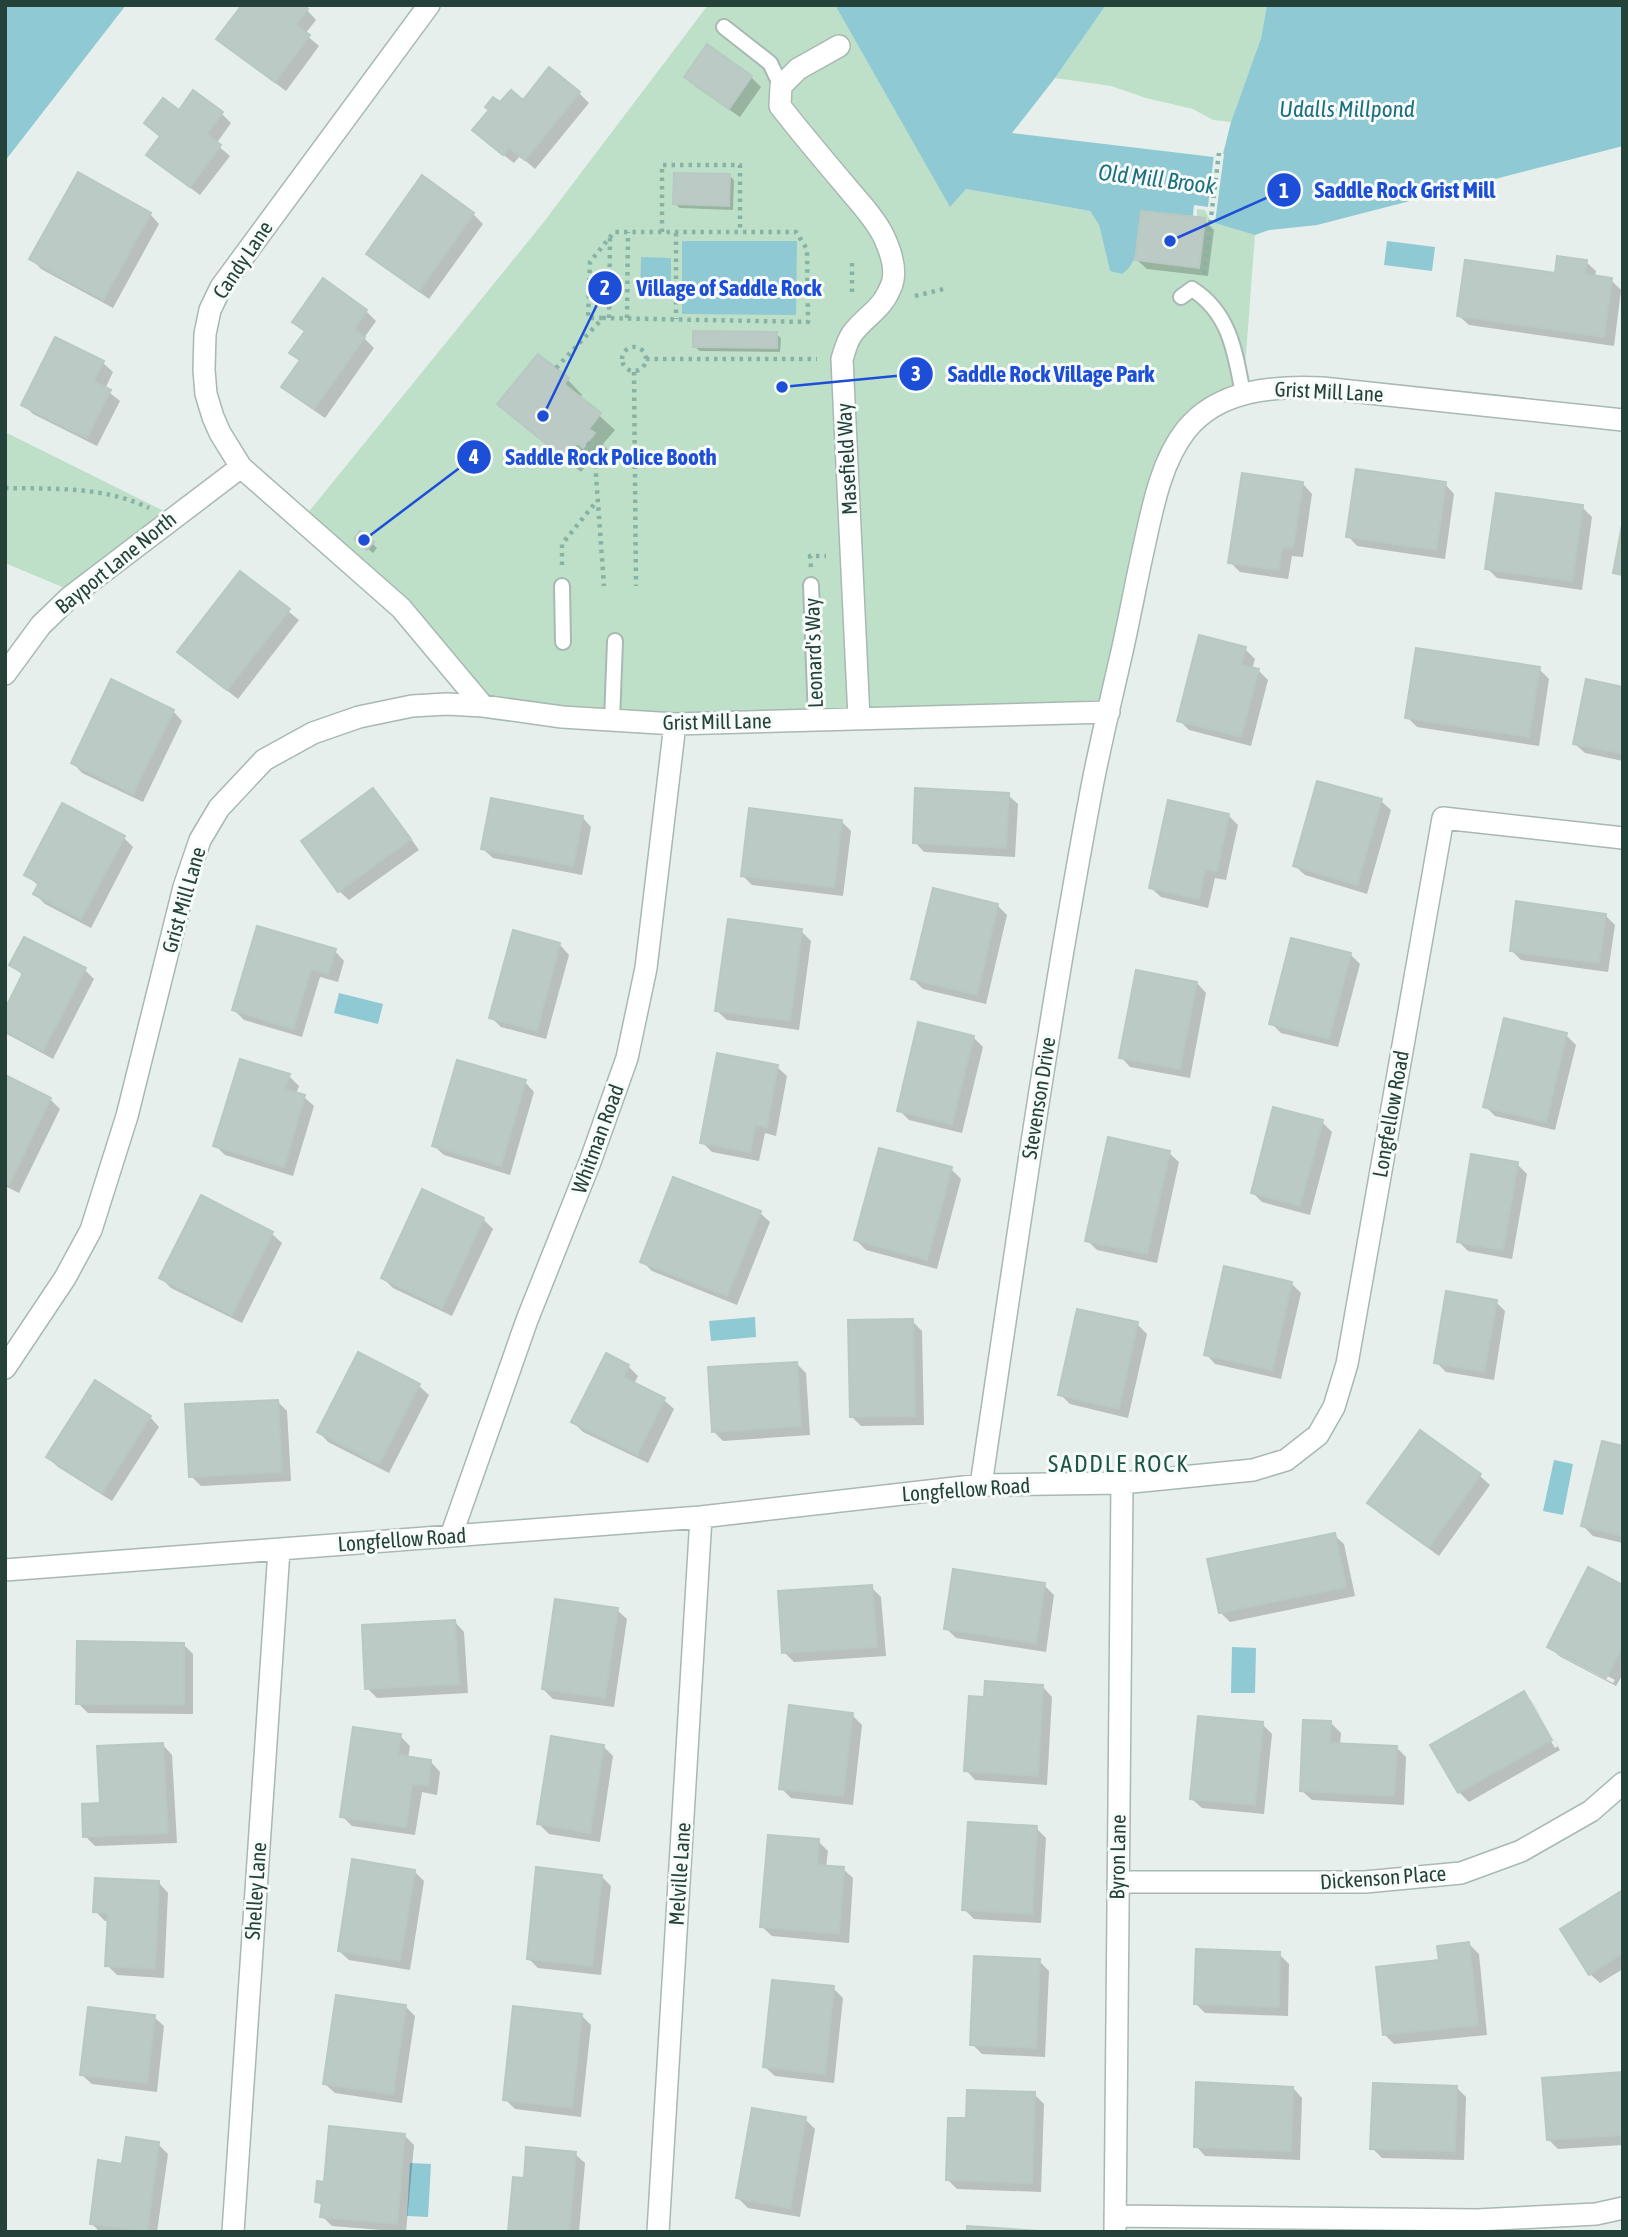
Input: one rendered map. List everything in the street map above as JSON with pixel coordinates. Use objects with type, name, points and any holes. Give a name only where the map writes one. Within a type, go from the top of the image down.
[{"type":"street","name":"Candy Lane","points":[[429,5],[221,287],[210,310],[205,334],[204,370],[206,394],[213,417],[241,467],[401,608],[483,706]]},
{"type":"street","points":[[839,46],[798,69],[781,86],[780,106],[883,235],[891,258],[894,273],[885,299],[852,334],[842,359]]},
{"type":"street","name":"Masefield Way","points":[[842,359],[859,718]]},
{"type":"street","name":"Grist Mill Lane","points":[[5,1367],[65,1278],[91,1230],[127,1116],[184,887],[200,841],[219,808],[264,760],[313,733],[359,717],[412,706],[447,704],[612,721],[675,724],[1109,712],[1153,503],[1186,431],[1212,409],[1243,394],[1291,387],[1623,420]]},
{"type":"street","name":"Bayport Lane North","points":[[5,674],[41,625],[70,597],[241,467]]},
{"type":"street","name":"Stevenson Drive","points":[[981,1486],[1035,1117],[1091,789],[1109,712]]},
{"type":"street","name":"Whitman Road","points":[[451,1536],[527,1320],[590,1163],[627,1058],[646,968],[675,724]]},
{"type":"street","name":"Longfellow Road","points":[[5,1570],[701,1517],[981,1486],[1122,1483],[1253,1470],[1286,1460],[1318,1435],[1334,1407],[1346,1364],[1443,818],[1623,838]]},
{"type":"street","name":"Byron Lane","points":[[1115,2224],[1122,1483]]},
{"type":"street","name":"Melville Lane","points":[[658,2232],[701,1517]]},
{"type":"street","name":"Shelley Lane","points":[[233,2232],[279,1550]]},
{"type":"street","name":"Dickenson Place","points":[[1118,1882],[1365,1882],[1461,1872],[1521,1851],[1591,1811],[1623,1783]]},
{"type":"street","points":[[1115,2224],[1477,2220],[1596,2214],[1623,2208]]},
{"type":"lane","points":[[724,27],[770,63],[781,86]]},
{"type":"lane","points":[[1181,297],[1192,289],[1202,295],[1220,314],[1234,351],[1243,394]]},
{"type":"lane","name":"Leonard's Way","points":[[811,585],[817,720]]},
{"type":"lane","points":[[562,586],[563,642]]},
{"type":"lane","points":[[612,721],[615,641]]},
{"type":"path","points":[[1202,295],[1219,153]]},
{"type":"path","points":[[662,232],[662,165],[740,165],[740,232]]},
{"type":"path","points":[[614,232],[662,232],[796,232],[807,249],[807,323],[588,318],[590,262],[614,232]]},
{"type":"path","points":[[626,318],[628,232]]},
{"type":"path","points":[[676,232],[677,319]]},
{"type":"path","points":[[556,368],[606,318],[610,237]]},
{"type":"path","points":[[852,263],[852,290]]},
{"type":"path","points":[[637,347],[646,359],[644,367],[634,372],[623,366],[621,358],[625,351],[637,347]]},
{"type":"path","points":[[646,359],[842,359]]},
{"type":"path","points":[[634,372],[636,586]]},
{"type":"path","points":[[587,443],[594,448],[604,586]]},
{"type":"path","points":[[5,488],[99,491],[138,503],[172,519]]},
{"type":"path","points":[[562,586],[562,544],[597,500]]},
{"type":"green space","points":[[708,5],[835,5],[950,206],[966,189],[1090,211],[1099,225],[1110,271],[1141,211],[1193,217],[1194,205],[1208,207],[1216,223],[1255,235],[1243,394],[1175,447],[1109,712],[816,720],[483,706],[302,520],[543,223]]},
{"type":"green space","points":[[1106,5],[1267,5],[1261,38],[1231,122],[1213,120],[1193,109],[1146,98],[1111,86],[1055,78]]},
{"type":"green space","points":[[5,432],[176,517],[79,594],[5,563]]},
{"type":"water","points":[[5,5],[126,5],[5,161]]},
{"type":"water","name":"Udalls Millpond","points":[[835,5],[1106,5],[1055,78],[1012,133],[1222,158],[1231,122],[1261,38],[1267,5],[1623,5],[1623,146],[1317,225],[1269,230],[1255,235],[1215,223],[1207,207],[1194,206],[1193,217],[1141,211],[1136,254],[1133,262],[1122,274],[1110,271],[1099,225],[1090,211],[966,189],[950,207]]},
{"type":"water","points":[[682,241],[797,241],[796,315],[682,314]]},
{"type":"water","points":[[1387,241],[1435,247],[1432,271],[1384,265]]},
{"type":"water","points":[[641,257],[671,258],[671,299],[640,298]]},
{"type":"water","points":[[339,993],[383,1004],[378,1024],[334,1013]]},
{"type":"water","points":[[755,1317],[756,1337],[711,1341],[709,1321]]},
{"type":"water","points":[[1554,1460],[1573,1464],[1563,1515],[1543,1511]]},
{"type":"water","points":[[1232,1647],[1256,1648],[1255,1693],[1231,1693]]},
{"type":"water","points":[[410,2163],[431,2164],[428,2217],[407,2216]]},
{"type":"pier","points":[[1214,154],[1224,154],[1215,223],[1211,222],[1205,210],[1197,209],[1197,217],[1193,217],[1194,205],[1208,207]]},
{"type":"building","points":[[242,5],[303,5],[308,9],[296,25],[310,35],[275,82],[216,39]]},
{"type":"building","points":[[707,44],[752,76],[729,109],[684,77]]},
{"type":"building","points":[[549,67],[580,92],[525,160],[509,148],[503,155],[472,130],[489,110],[485,107],[493,97],[500,102],[511,90],[523,100]]},
{"type":"building","points":[[193,90],[223,112],[207,134],[221,145],[190,187],[146,155],[160,136],[144,123],[163,98],[179,110]]},
{"type":"building","points":[[78,172],[151,213],[103,300],[29,259]]},
{"type":"building","points":[[674,173],[730,174],[729,206],[673,204]]},
{"type":"building","points":[[422,175],[474,213],[419,291],[366,254]]},
{"type":"building","points":[[1141,211],[1205,218],[1199,268],[1135,260]]},
{"type":"building","points":[[1557,256],[1587,260],[1585,274],[1612,278],[1604,337],[1457,316],[1465,260],[1555,273]]},
{"type":"building","points":[[323,278],[367,310],[354,329],[365,337],[314,409],[281,387],[300,360],[289,353],[305,331],[292,322]]},
{"type":"building","points":[[693,331],[777,332],[777,348],[693,347]]},
{"type":"building","points":[[55,337],[104,361],[94,381],[111,390],[87,438],[21,405]]},
{"type":"building","points":[[538,354],[569,378],[564,384],[601,413],[589,429],[595,433],[583,448],[577,443],[565,459],[497,404]]},
{"type":"building","points":[[1356,469],[1446,482],[1436,550],[1346,537]]},
{"type":"building","points":[[1242,473],[1303,482],[1293,548],[1282,547],[1279,570],[1228,563]]},
{"type":"building","points":[[1496,493],[1583,505],[1572,581],[1485,569]]},
{"type":"building","points":[[1623,520],[1623,575],[1613,573]]},
{"type":"building","points":[[360,531],[374,542],[367,550],[354,539]]},
{"type":"building","points":[[240,571],[290,609],[227,690],[177,652]]},
{"type":"building","points":[[1199,635],[1246,647],[1241,665],[1259,669],[1241,737],[1177,721]]},
{"type":"building","points":[[1416,648],[1540,667],[1529,737],[1405,718]]},
{"type":"building","points":[[111,679],[174,710],[133,794],[71,763]]},
{"type":"building","points":[[1586,679],[1623,687],[1623,754],[1573,744]]},
{"type":"building","points":[[1317,781],[1382,799],[1357,885],[1293,866]]},
{"type":"building","points":[[373,788],[411,839],[338,892],[301,841]]},
{"type":"building","points":[[915,788],[1009,793],[1006,848],[913,843]]},
{"type":"building","points":[[491,798],[583,816],[573,866],[481,849]]},
{"type":"building","points":[[1168,800],[1229,814],[1217,871],[1205,869],[1199,899],[1149,888]]},
{"type":"building","points":[[62,803],[125,836],[81,919],[33,894],[39,883],[24,875]]},
{"type":"building","points":[[749,808],[842,820],[834,887],[741,876]]},
{"type":"building","points":[[933,888],[998,904],[977,995],[911,979]]},
{"type":"building","points":[[1516,901],[1606,914],[1599,963],[1510,951]]},
{"type":"building","points":[[728,919],[802,929],[790,1021],[715,1011]]},
{"type":"building","points":[[257,926],[336,949],[328,974],[311,969],[293,1029],[232,1010]]},
{"type":"building","points":[[513,930],[560,943],[537,1031],[489,1018]]},
{"type":"building","points":[[24,937],[86,968],[43,1051],[5,1031],[5,1009],[23,973],[9,965]]},
{"type":"building","points":[[1291,938],[1351,953],[1329,1039],[1269,1024]]},
{"type":"building","points":[[1136,970],[1197,982],[1180,1069],[1119,1058]]},
{"type":"building","points":[[1504,1018],[1567,1033],[1546,1122],[1483,1107]]},
{"type":"building","points":[[918,1022],[974,1036],[952,1124],[897,1111]]},
{"type":"building","points":[[717,1053],[778,1065],[767,1127],[755,1125],[750,1152],[700,1143]]},
{"type":"building","points":[[240,1059],[290,1074],[285,1089],[305,1095],[284,1167],[213,1146]]},
{"type":"building","points":[[457,1060],[526,1080],[501,1166],[432,1146]]},
{"type":"building","points":[[5,1075],[51,1098],[9,1185],[5,1183]]},
{"type":"building","points":[[1273,1107],[1323,1120],[1300,1206],[1251,1193]]},
{"type":"building","points":[[1108,1137],[1170,1151],[1147,1254],[1085,1241]]},
{"type":"building","points":[[879,1148],[952,1167],[927,1260],[854,1240]]},
{"type":"building","points":[[1471,1154],[1518,1162],[1503,1250],[1457,1242]]},
{"type":"building","points":[[673,1177],[761,1211],[727,1296],[640,1262]]},
{"type":"building","points":[[422,1189],[484,1218],[442,1308],[381,1278]]},
{"type":"building","points":[[201,1195],[273,1232],[232,1315],[159,1278]]},
{"type":"building","points":[[1224,1266],[1292,1282],[1272,1370],[1204,1355]]},
{"type":"building","points":[[1446,1291],[1497,1300],[1484,1372],[1434,1363]]},
{"type":"building","points":[[1077,1309],[1138,1322],[1119,1409],[1058,1395]]},
{"type":"building","points":[[913,1319],[915,1416],[850,1417],[848,1320]]},
{"type":"building","points":[[358,1352],[420,1384],[379,1464],[317,1432]]},
{"type":"building","points":[[606,1353],[629,1365],[623,1377],[665,1398],[637,1455],[571,1422]]},
{"type":"building","points":[[797,1362],[801,1426],[712,1432],[708,1367]]},
{"type":"building","points":[[95,1380],[151,1416],[102,1493],[46,1457]]},
{"type":"building","points":[[278,1400],[282,1472],[189,1477],[185,1404]]},
{"type":"building","points":[[1420,1430],[1481,1474],[1429,1547],[1367,1503]]},
{"type":"building","points":[[1602,1441],[1623,1446],[1623,1536],[1581,1526]]},
{"type":"building","points":[[1335,1533],[1346,1587],[1219,1613],[1207,1559]]},
{"type":"building","points":[[1588,1567],[1623,1585],[1623,1646],[1606,1678],[1547,1647]]},
{"type":"building","points":[[953,1569],[1045,1583],[1036,1643],[944,1629]]},
{"type":"building","points":[[872,1585],[877,1647],[782,1653],[778,1591]]},
{"type":"building","points":[[555,1599],[618,1608],[605,1698],[542,1689]]},
{"type":"building","points":[[455,1620],[459,1684],[365,1689],[362,1625]]},
{"type":"building","points":[[77,1641],[184,1643],[184,1705],[76,1704]]},
{"type":"building","points":[[985,1681],[1043,1685],[1038,1776],[964,1771],[969,1696],[984,1697]]},
{"type":"building","points":[[1524,1691],[1552,1740],[1458,1793],[1430,1745]]},
{"type":"building","points":[[789,1705],[853,1713],[843,1796],[779,1789]]},
{"type":"building","points":[[1198,1716],[1263,1722],[1255,1805],[1190,1799]]},
{"type":"building","points":[[1303,1720],[1331,1721],[1330,1743],[1397,1746],[1394,1796],[1300,1791]]},
{"type":"building","points":[[353,1727],[401,1734],[398,1755],[431,1760],[428,1786],[412,1784],[406,1827],[340,1817]]},
{"type":"building","points":[[551,1736],[604,1745],[590,1833],[537,1824]]},
{"type":"building","points":[[163,1743],[168,1833],[83,1837],[82,1804],[100,1803],[97,1746]]},
{"type":"building","points":[[968,1822],[1037,1826],[1032,1914],[962,1910]]},
{"type":"building","points":[[768,1835],[819,1839],[817,1865],[844,1867],[839,1934],[760,1927]]},
{"type":"building","points":[[352,1859],[415,1870],[400,1961],[338,1951]]},
{"type":"building","points":[[536,1867],[602,1875],[592,1966],[527,1959]]},
{"type":"building","points":[[95,1878],[159,1881],[155,1969],[105,1966],[108,1913],[93,1912]]},
{"type":"building","points":[[1623,1890],[1623,1953],[1589,1975],[1560,1929]]},
{"type":"building","points":[[1469,1942],[1478,2025],[1383,2035],[1376,1967],[1439,1960],[1437,1946]]},
{"type":"building","points":[[1196,1949],[1280,1952],[1279,2007],[1194,2004]]},
{"type":"building","points":[[974,1956],[1040,1959],[1036,2048],[970,2045]]},
{"type":"building","points":[[772,1980],[834,1986],[825,2074],[763,2067]]},
{"type":"building","points":[[336,1995],[406,2005],[393,2094],[323,2084]]},
{"type":"building","points":[[513,2006],[582,2014],[572,2108],[503,2100]]},
{"type":"building","points":[[88,2007],[155,2015],[147,2083],[80,2075]]},
{"type":"building","points":[[1623,2072],[1623,2135],[1547,2140],[1542,2078]]},
{"type":"building","points":[[1196,2082],[1293,2087],[1291,2151],[1194,2147]]},
{"type":"building","points":[[1373,2083],[1457,2086],[1455,2151],[1370,2149]]},
{"type":"building","points":[[967,2090],[1035,2092],[1032,2183],[946,2180],[948,2118],[966,2118]]},
{"type":"building","points":[[752,2108],[806,2117],[790,2208],[736,2198]]},
{"type":"building","points":[[329,2126],[405,2134],[397,2224],[320,2217],[322,2203],[315,2202],[317,2181],[324,2182]]},
{"type":"building","points":[[126,2137],[159,2142],[147,2232],[90,2224],[98,2160],[122,2164]]},
{"type":"building","points":[[526,2147],[576,2152],[569,2232],[508,2232],[513,2177],[524,2178]]},
{"type":"building","points":[[967,2226],[1038,2231],[1038,2232],[967,2232]]},
{"type":"place","name":"Saddle Rock Grist Mill","points":[[1170,241]]},
{"type":"place","name":"Saddle Rock Village Park","points":[[782,387]]},
{"type":"place","name":"Village of Saddle Rock","points":[[543,416]]},
{"type":"place","name":"Saddle Rock Police Booth","points":[[364,540]]},
{"type":"district","name":"SADDLE ROCK","points":[[1119,1464]]},
{"type":"water label","name":"Old Mill Brook","points":[[1157,179]]}]
